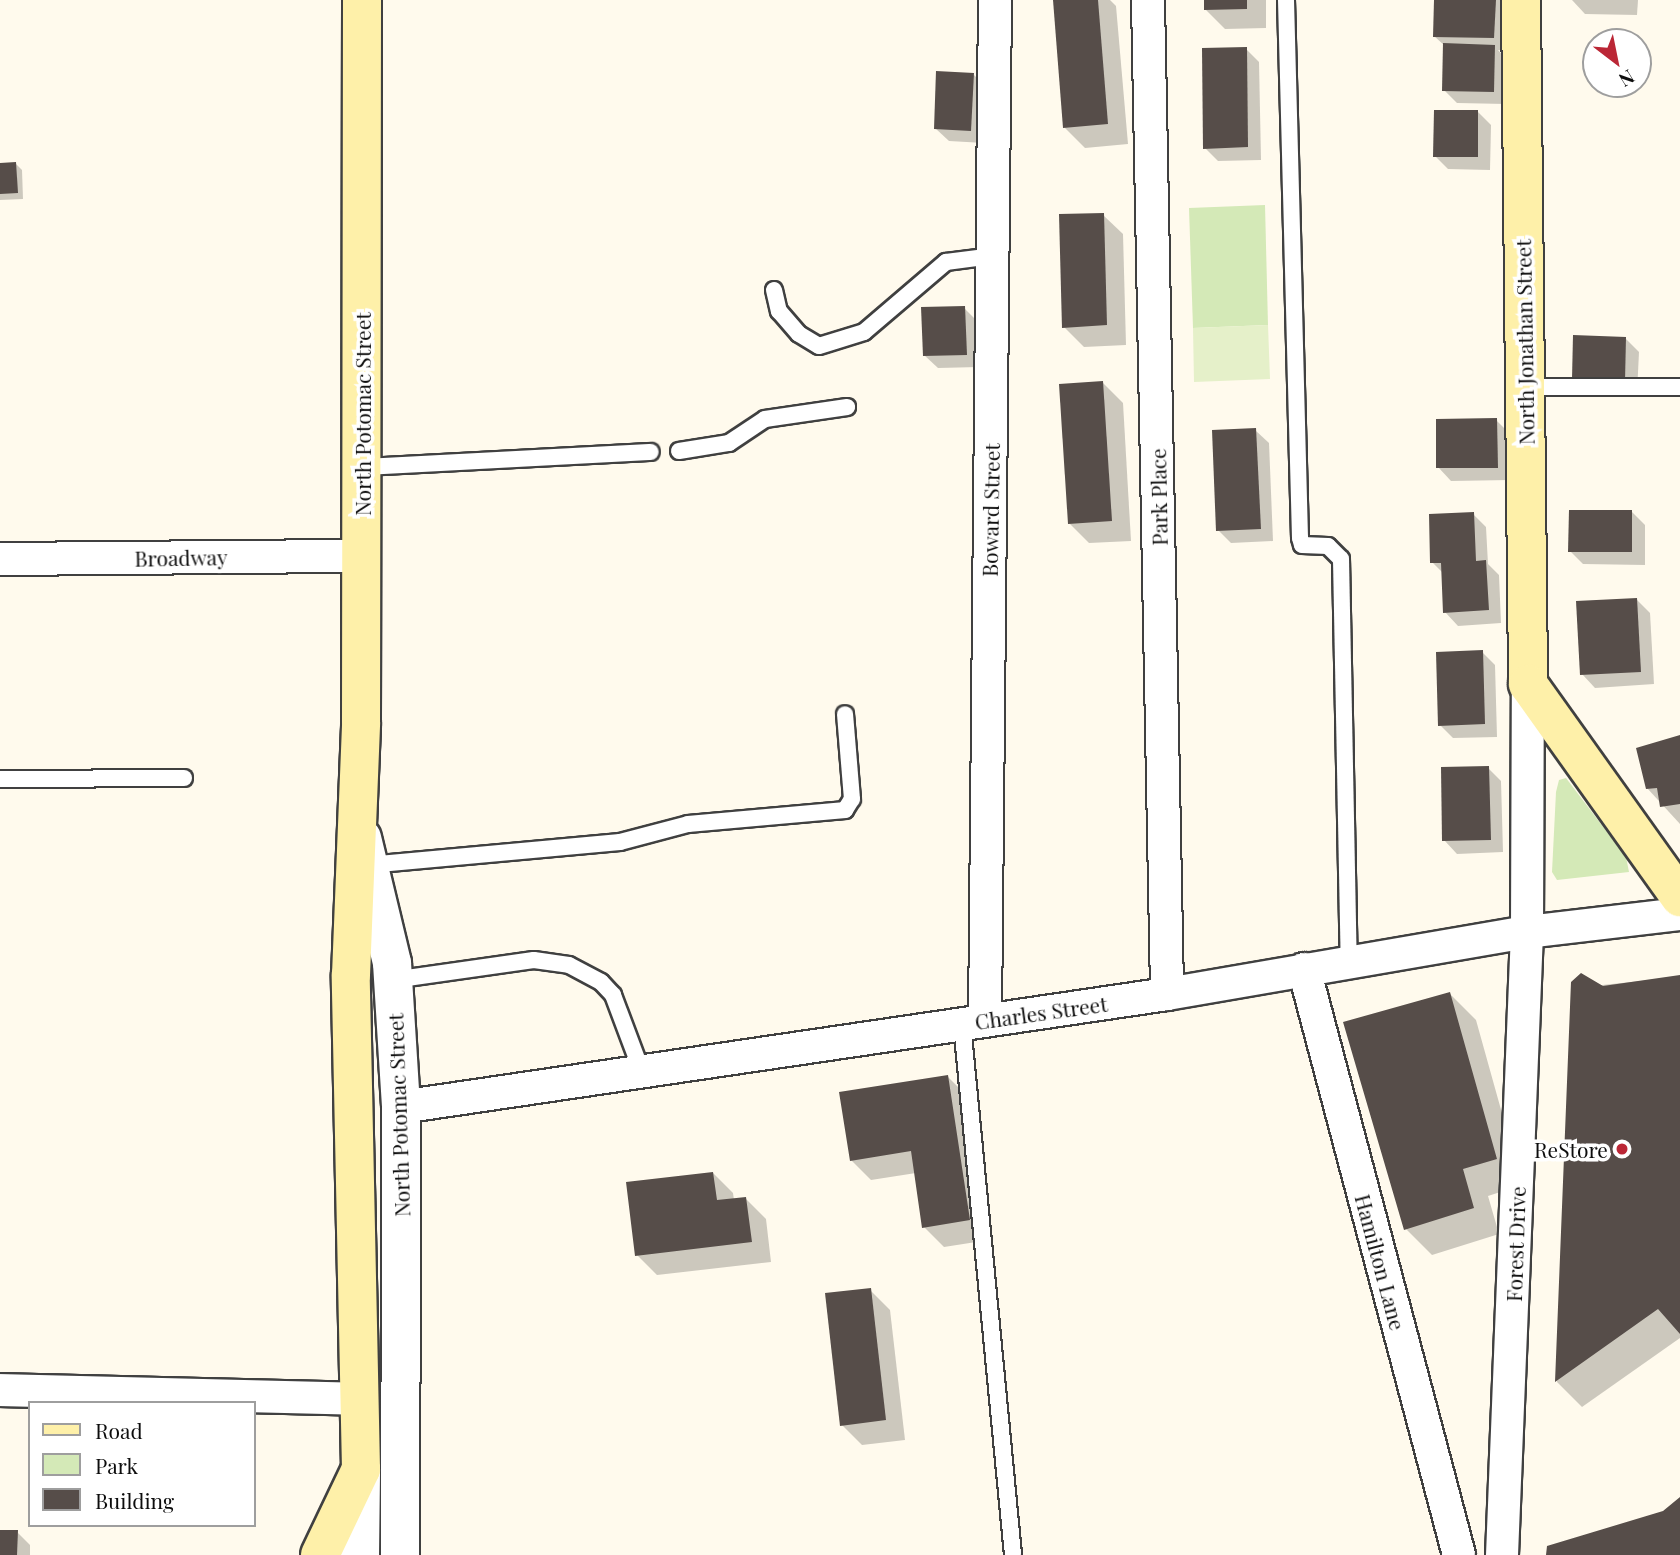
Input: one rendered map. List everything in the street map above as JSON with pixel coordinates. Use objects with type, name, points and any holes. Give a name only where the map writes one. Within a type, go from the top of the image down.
[{"type":"main road","name":"North Potomac Street","points":[[361,1469],[351,975],[364,847],[362,0]]},
{"type":"main road","name":"North Jonathan Street","points":[[1521,0],[1528,684]]},
{"type":"main road","points":[[1528,684],[1680,897]]},
{"type":"main road","points":[[320,1555],[361,1469]]},
{"type":"street","name":"Boward Street","points":[[973,1022],[992,256],[995,0]]},
{"type":"street","name":"Park Place","points":[[1148,0],[1167,994]]},
{"type":"street","name":"Broadway","points":[[0,559],[363,556]]},
{"type":"street","name":"North Jonathan Street","points":[[1527,932],[1528,684]]},
{"type":"street","name":"North Potomac Street","points":[[364,847],[393,980],[401,1107],[400,1555]]},
{"type":"street","name":"Charles Street","points":[[401,1107],[1167,994],[1527,932],[1680,914]]},
{"type":"street","name":"Forest Drive","points":[[1502,1555],[1527,932]]},
{"type":"street","name":"Hamilton Lane","points":[[1304,969],[1459,1555]]},
{"type":"street","points":[[0,1390],[361,1399]]},
{"type":"street","points":[[360,1555],[361,1469]]},
{"type":"lane","points":[[1286,0],[1300,538],[1302,545],[1328,546],[1341,559],[1349,963]]},
{"type":"lane","points":[[774,290],[779,310],[799,334],[819,346],[864,332],[946,262],[992,256]]},
{"type":"lane","points":[[1524,387],[1680,387]]},
{"type":"lane","points":[[679,451],[729,443],[765,418],[848,407]]},
{"type":"lane","points":[[363,467],[651,452]]},
{"type":"lane","points":[[364,847],[620,842],[688,824],[845,810],[852,800],[845,714]]},
{"type":"lane","points":[[0,779],[184,778]]},
{"type":"lane","points":[[393,980],[534,960],[569,965],[601,982],[613,995],[642,1072]]},
{"type":"lane","points":[[973,1022],[1013,1555]]},
{"type":"green space","points":[[1265,205],[1268,325],[1193,328],[1189,208]]},
{"type":"green space","points":[[1268,325],[1270,379],[1194,382],[1193,328]]},
{"type":"green space","points":[[1566,778],[1626,857],[1629,872],[1557,880],[1552,872],[1556,792],[1559,780]]},
{"type":"building","points":[[1053,0],[1098,0],[1108,124],[1063,128]]},
{"type":"building","points":[[1204,0],[1247,0],[1247,9],[1204,10]]},
{"type":"building","points":[[1434,0],[1496,0],[1494,38],[1433,37]]},
{"type":"building","points":[[1443,43],[1495,45],[1494,92],[1442,91]]},
{"type":"building","points":[[1247,47],[1248,147],[1203,149],[1202,48]]},
{"type":"building","points":[[936,71],[974,73],[971,131],[934,129]]},
{"type":"building","points":[[1434,110],[1478,110],[1478,157],[1433,157]]},
{"type":"building","points":[[16,162],[18,193],[0,194],[0,163]]},
{"type":"building","points":[[1104,213],[1107,325],[1062,328],[1059,214]]},
{"type":"building","points":[[965,306],[967,355],[923,356],[921,307]]},
{"type":"building","points":[[1573,335],[1626,337],[1625,381],[1572,379]]},
{"type":"building","points":[[1103,381],[1112,521],[1068,524],[1059,384]]},
{"type":"building","points":[[1497,418],[1498,468],[1436,468],[1436,419]]},
{"type":"building","points":[[1256,428],[1261,529],[1216,531],[1212,430]]},
{"type":"building","points":[[1569,510],[1632,510],[1632,552],[1568,552]]},
{"type":"building","points":[[1474,512],[1476,561],[1486,560],[1489,610],[1443,613],[1441,563],[1430,563],[1429,514]]},
{"type":"building","points":[[1637,598],[1641,672],[1580,675],[1576,601]]},
{"type":"building","points":[[1483,650],[1485,724],[1438,726],[1436,652]]},
{"type":"building","points":[[1680,735],[1680,804],[1660,807],[1657,788],[1646,789],[1636,748]]},
{"type":"building","points":[[1489,766],[1491,840],[1442,841],[1441,767]]},
{"type":"building","name":"ReStore","points":[[1581,973],[1603,986],[1680,975],[1680,1334],[1658,1309],[1555,1382],[1571,982]]},
{"type":"building","points":[[1450,992],[1497,1159],[1463,1169],[1474,1208],[1404,1230],[1343,1022]]},
{"type":"building","points":[[948,1075],[970,1220],[922,1228],[911,1151],[850,1161],[839,1092]]},
{"type":"building","points":[[713,1172],[717,1200],[746,1197],[752,1242],[635,1256],[626,1182]]},
{"type":"building","points":[[871,1288],[886,1420],[840,1426],[825,1293]]},
{"type":"building","points":[[1680,1497],[1680,1555],[1546,1555],[1547,1546],[1663,1511]]},
{"type":"building","points":[[0,1530],[18,1530],[17,1555],[0,1555]]},
{"type":"place","name":"ReStore","points":[[1622,1149]]}]
